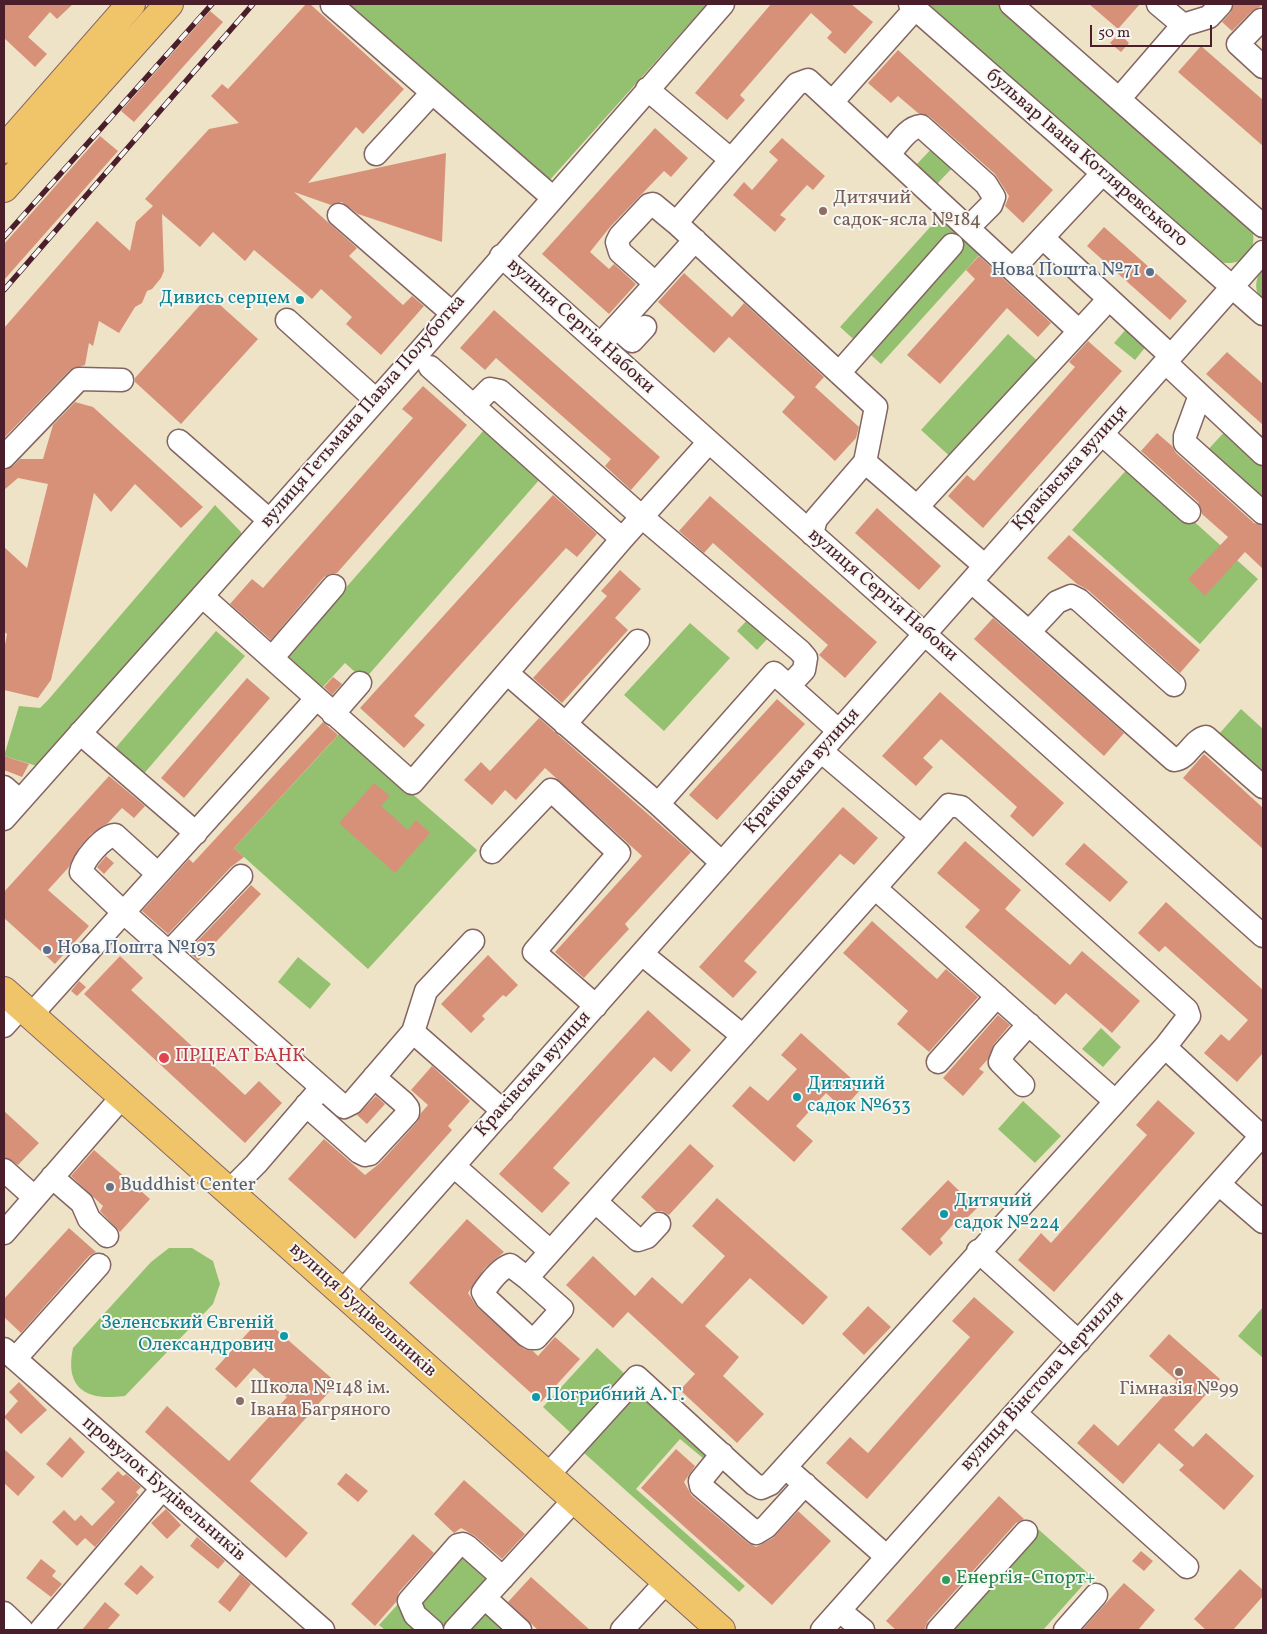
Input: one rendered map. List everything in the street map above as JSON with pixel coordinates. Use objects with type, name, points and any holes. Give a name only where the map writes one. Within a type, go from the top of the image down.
[{"type":"main road","points":[[4,149],[131,4]]},
{"type":"main road","points":[[4,188],[169,4]]},
{"type":"main road","name":"вулиця Будівельників","points":[[15,1010],[122,1097],[721,1630]]},
{"type":"street","name":"вулиця Гетьмана Павла Полуботка","points":[[4,819],[12,794],[80,733],[376,400],[723,4]]},
{"type":"street","points":[[1011,4],[1263,226]]},
{"type":"street","points":[[1158,4],[1183,25]]},
{"type":"street","points":[[1119,99],[1183,25],[1209,17],[1222,4]]},
{"type":"street","points":[[332,5],[552,197]]},
{"type":"street","points":[[833,101],[913,6]]},
{"type":"street","name":"бульвар Івана Котляревського","points":[[913,6],[1263,314]]},
{"type":"street","points":[[1261,20],[1238,44],[1263,67]]},
{"type":"street","points":[[675,222],[802,80],[808,80],[814,83],[890,153],[1080,331]]},
{"type":"street","points":[[647,89],[730,159]]},
{"type":"street","points":[[376,154],[432,93]]},
{"type":"street","points":[[890,153],[914,127],[921,126],[986,184],[994,197],[991,205],[970,227]]},
{"type":"street","points":[[1014,268],[1102,174]]},
{"type":"street","points":[[655,283],[620,252],[616,242],[649,205],[654,204],[876,407],[865,462],[816,519],[812,534]]},
{"type":"street","points":[[339,215],[452,313]]},
{"type":"street","points":[[1042,238],[1109,298],[1200,395],[1263,454]]},
{"type":"street","points":[[601,344],[695,240]]},
{"type":"street","points":[[839,373],[952,245]]},
{"type":"street","name":"Краківська вулиця","points":[[342,1292],[1263,252]]},
{"type":"street","name":"вулиця Сергія Набоки","points":[[501,256],[1263,936]]},
{"type":"street","points":[[917,507],[1109,298]]},
{"type":"street","points":[[287,320],[376,400]]},
{"type":"street","points":[[616,327],[632,341],[645,327]]},
{"type":"street","points":[[430,367],[622,539]]},
{"type":"street","points":[[4,457],[79,379],[122,380]]},
{"type":"street","points":[[473,406],[490,389],[500,391],[642,517],[806,658],[804,670],[789,686]]},
{"type":"street","points":[[1200,395],[1185,436],[1185,443],[1263,513]]},
{"type":"street","points":[[1102,434],[1190,512]]},
{"type":"street","points":[[179,441],[269,520]]},
{"type":"street","points":[[202,596],[412,783],[622,539],[709,442]]},
{"type":"street","points":[[865,462],[917,507],[1030,631],[1174,760],[1182,757],[1198,741],[1206,737],[1263,787]]},
{"type":"street","points":[[272,658],[334,586]]},
{"type":"street","points":[[1030,631],[1057,602],[1064,597],[1071,596],[1079,600],[1174,684]]},
{"type":"street","points":[[565,724],[638,641]]},
{"type":"street","points":[[507,673],[658,804],[722,863]]},
{"type":"street","points":[[658,804],[774,673],[839,731]]},
{"type":"street","points":[[15,1010],[123,912],[196,834],[325,706],[360,682]]},
{"type":"street","points":[[80,733],[196,834]]},
{"type":"street","points":[[821,751],[921,836]]},
{"type":"street","points":[[492,852],[550,790],[618,853],[534,952],[596,1006]]},
{"type":"street","points":[[526,1278],[949,806],[961,807],[1182,1003],[1189,1016],[1115,1101],[770,1484],[760,1488],[637,1377],[547,1476]]},
{"type":"street","points":[[158,874],[115,834],[110,835],[100,844],[84,863],[81,872],[168,952],[314,1096],[360,1152],[365,1155],[370,1154],[408,1113],[408,1108],[404,1103],[374,1077]]},
{"type":"street","points":[[168,952],[241,876]]},
{"type":"street","points":[[875,888],[1115,1101]]},
{"type":"street","points":[[314,1096],[348,1106],[413,1032],[426,991],[474,941]]},
{"type":"street","points":[[642,954],[743,1036]]},
{"type":"street","points":[[938,1062],[997,996]]},
{"type":"street","points":[[1023,1086],[1000,1062],[1004,1052],[1029,1024]]},
{"type":"street","points":[[413,1032],[503,1111]]},
{"type":"street","points":[[1164,1046],[1262,1135]]},
{"type":"street","points":[[228,1192],[256,1164],[314,1096]]},
{"type":"street","points":[[4,1233],[122,1097]]},
{"type":"street","name":"вулиця Вінстона Черчилля","points":[[822,1630],[1262,1135]]},
{"type":"street","points":[[454,1166],[550,1251]]},
{"type":"street","points":[[4,1170],[34,1198]]},
{"type":"street","points":[[52,1177],[82,1203],[89,1219],[107,1236]]},
{"type":"street","points":[[1219,1184],[1263,1222]]},
{"type":"street","points":[[596,1202],[638,1240],[647,1237],[659,1224]]},
{"type":"street","points":[[978,1252],[1079,1342]]},
{"type":"street","points":[[9,1354],[99,1265]]},
{"type":"street","name":"провулок Будівельників","points":[[9,1354],[323,1630]]},
{"type":"street","points":[[1015,1413],[1188,1567]]},
{"type":"street","points":[[722,1454],[700,1481],[701,1486],[756,1533],[766,1527],[805,1484]]},
{"type":"street","points":[[785,1467],[887,1557]]},
{"type":"street","points":[[41,1630],[162,1490]]},
{"type":"street","points":[[455,1630],[574,1500]]},
{"type":"street","points":[[938,1630],[1026,1532]]},
{"type":"street","points":[[432,1630],[415,1614],[409,1601],[458,1545],[463,1544],[468,1547],[503,1578]]},
{"type":"street","points":[[622,1630],[666,1582]]},
{"type":"street","points":[[1065,1630],[1096,1595]]},
{"type":"street","points":[[484,1598],[520,1630]]},
{"type":"street","points":[[840,1611],[862,1630]]},
{"type":"street","points":[[4,1613],[22,1630]]},
{"type":"green space","points":[[330,4],[707,4],[540,191]]},
{"type":"green space","points":[[922,4],[999,4],[1251,227],[1253,243],[1248,255],[1236,262],[1220,262]]},
{"type":"green space","points":[[936,144],[956,164],[937,184],[917,164]]},
{"type":"green space","points":[[941,215],[982,252],[881,364],[840,327]]},
{"type":"green space","points":[[1263,268],[1263,301],[1256,289],[1256,284]]},
{"type":"green space","points":[[1127,328],[1147,345],[1135,360],[1114,343]]},
{"type":"green space","points":[[1008,334],[1042,365],[955,461],[921,430]]},
{"type":"green space","points":[[491,422],[547,471],[364,680],[345,663],[321,689],[286,656]]},
{"type":"green space","points":[[1229,427],[1263,459],[1263,507],[1203,455]]},
{"type":"green space","points":[[1131,465],[1258,579],[1200,644],[1072,530]]},
{"type":"green space","points":[[215,505],[241,532],[241,539],[37,766],[4,756],[19,706],[40,708],[48,700]]},
{"type":"green space","points":[[749,618],[770,636],[757,650],[737,631]]},
{"type":"green space","points":[[690,623],[730,658],[664,731],[624,695]]},
{"type":"green space","points":[[216,631],[245,656],[141,777],[112,752]]},
{"type":"green space","points":[[1241,709],[1263,729],[1263,775],[1219,734]]},
{"type":"green space","points":[[341,732],[477,850],[368,969],[234,848]]},
{"type":"green space","points":[[298,957],[331,984],[310,1009],[278,982]]},
{"type":"green space","points":[[1101,1028],[1121,1047],[1103,1067],[1082,1049]]},
{"type":"green space","points":[[1023,1101],[1061,1136],[1035,1163],[998,1129]]},
{"type":"green space","points":[[169,1248],[192,1248],[213,1261],[220,1284],[213,1304],[125,1396],[100,1397],[82,1390],[72,1374],[73,1348],[151,1262]]},
{"type":"green space","points":[[1263,1307],[1263,1358],[1238,1336]]},
{"type":"green space","points":[[597,1348],[627,1376],[573,1435],[543,1407]]},
{"type":"green space","points":[[642,1387],[711,1451],[704,1459],[680,1439],[636,1489],[745,1586],[739,1592],[583,1452]]},
{"type":"green space","points":[[1038,1529],[1091,1576],[1043,1630],[947,1630]]},
{"type":"green space","points":[[451,1546],[489,1580],[443,1630],[385,1630],[379,1625]]},
{"type":"green space","points":[[484,1604],[512,1630],[460,1630]]},
{"type":"building","points":[[4,4],[73,4],[57,19],[50,12],[28,37],[47,54],[35,67],[4,38]]},
{"type":"building","points":[[306,4],[310,4],[404,89],[363,134],[356,127],[308,183],[446,153],[442,242],[358,214],[342,202],[331,205],[294,192],[357,248],[349,256],[403,305],[412,296],[424,306],[381,355],[346,324],[352,317],[321,289],[312,299],[254,250],[245,261],[213,232],[200,247],[162,214],[164,271],[161,278],[152,289],[147,291],[142,303],[135,307],[119,333],[99,321],[93,346],[89,343],[85,365],[70,370],[4,438],[4,328],[97,221],[130,251],[136,222],[153,206],[145,199],[209,129],[239,123],[211,96],[222,84],[228,89]]},
{"type":"building","points":[[771,4],[851,4],[873,22],[845,54],[827,38],[832,32],[811,13],[740,95],[745,100],[727,120],[695,93]]},
{"type":"building","points":[[1089,4],[1140,4],[1118,29]]},
{"type":"building","points":[[1234,4],[1263,5],[1252,11],[1232,31],[1222,22],[1231,12]]},
{"type":"building","points":[[210,11],[223,22],[134,122],[121,111]]},
{"type":"building","points":[[1119,33],[1129,43],[1121,52],[1110,43]]},
{"type":"building","points":[[1201,46],[1263,100],[1263,146],[1178,72]]},
{"type":"building","points":[[898,50],[1053,190],[1023,223],[1005,206],[1009,196],[995,174],[929,116],[918,113],[898,96],[891,103],[868,83]]},
{"type":"building","points":[[655,128],[688,158],[671,177],[664,171],[610,227],[590,252],[609,269],[614,264],[636,284],[609,314],[542,254]]},
{"type":"building","points":[[100,136],[118,151],[4,280],[4,244]]},
{"type":"building","points":[[782,138],[825,176],[813,190],[807,185],[780,215],[786,219],[775,232],[733,195],[744,182],[752,190],[778,160],[769,152]]},
{"type":"building","points":[[1104,227],[1187,301],[1170,320],[1087,246]]},
{"type":"building","points":[[979,256],[1051,323],[1038,337],[1007,308],[940,384],[907,355],[975,279],[966,270]]},
{"type":"building","points":[[684,273],[732,317],[744,303],[824,377],[815,387],[859,427],[856,438],[835,461],[782,412],[795,397],[729,337],[714,353],[658,302]]},
{"type":"building","points":[[209,295],[258,339],[181,424],[135,382],[135,378]]},
{"type":"building","points":[[494,310],[660,457],[631,490],[605,466],[611,459],[496,358],[485,370],[460,348]]},
{"type":"building","points":[[1088,341],[1122,371],[983,528],[948,496],[967,475],[974,481],[1075,367],[1069,362]]},
{"type":"building","points":[[1227,352],[1263,384],[1263,425],[1206,374]]},
{"type":"building","points":[[423,386],[467,425],[337,573],[324,577],[271,640],[230,604],[252,579],[263,588],[413,418],[402,409]]},
{"type":"building","points":[[75,402],[93,407],[203,507],[181,528],[135,484],[111,512],[94,493],[51,680],[38,698],[4,690],[4,650],[7,634],[4,632],[4,547],[27,568],[48,484],[18,478],[4,490],[4,470],[13,466],[20,459],[43,459],[53,425]]},
{"type":"building","points":[[1157,433],[1172,446],[1176,453],[1254,523],[1263,526],[1263,569],[1245,552],[1205,596],[1188,579],[1228,537],[1202,514],[1198,502],[1141,451]]},
{"type":"building","points":[[553,495],[597,534],[577,557],[566,548],[414,716],[425,725],[404,748],[360,708]]},
{"type":"building","points":[[710,496],[877,642],[845,678],[819,655],[828,645],[713,543],[704,553],[679,531]]},
{"type":"building","points":[[877,508],[941,566],[919,590],[855,533]]},
{"type":"building","points":[[1069,535],[1200,650],[1180,673],[1088,590],[1077,584],[1047,558]]},
{"type":"building","points":[[620,570],[641,589],[615,618],[628,630],[562,703],[533,678],[607,596],[601,591]]},
{"type":"building","points":[[993,618],[1124,733],[1104,756],[974,639]]},
{"type":"building","points":[[333,677],[342,684],[332,695],[324,687]]},
{"type":"building","points":[[247,678],[270,698],[184,798],[161,778]]},
{"type":"building","points":[[940,692],[1064,803],[1033,837],[1010,816],[1017,807],[941,739],[923,758],[933,767],[916,786],[882,756]]},
{"type":"building","points":[[777,699],[805,724],[717,820],[689,795]]},
{"type":"building","points":[[539,718],[691,852],[625,924],[629,929],[584,978],[555,952],[642,856],[545,768],[516,800],[505,790],[492,805],[464,780],[481,762],[490,771]]},
{"type":"building","points":[[323,722],[338,735],[234,848],[244,857],[231,867],[168,934],[142,911],[189,859],[193,863]]},
{"type":"building","points":[[1204,754],[1263,808],[1263,849],[1183,778]]},
{"type":"building","points":[[4,756],[29,764],[22,777],[4,770]]},
{"type":"building","points":[[109,776],[145,806],[134,818],[122,808],[108,823],[91,834],[79,848],[69,867],[48,890],[89,926],[55,964],[4,918],[4,892]]},
{"type":"building","points":[[374,783],[390,796],[381,806],[408,830],[416,820],[430,833],[395,873],[339,823]]},
{"type":"building","points":[[843,807],[878,838],[854,865],[840,854],[744,961],[757,972],[733,998],[699,967]]},
{"type":"building","points":[[965,841],[1021,890],[1005,909],[1070,965],[1082,951],[1140,1001],[1112,1033],[1066,993],[1055,1005],[965,927],[980,910],[937,873]]},
{"type":"building","points":[[1084,843],[1128,882],[1110,902],[1065,864]]},
{"type":"building","points":[[106,856],[114,863],[104,874],[97,867]]},
{"type":"building","points":[[251,885],[261,894],[198,961],[188,951]]},
{"type":"building","points":[[1166,902],[1263,990],[1263,1053],[1237,1082],[1204,1053],[1221,1034],[1229,1041],[1248,1020],[1165,946],[1159,952],[1138,933]]},
{"type":"building","points":[[872,921],[937,979],[946,969],[978,997],[929,1052],[897,1024],[908,1011],[843,953]]},
{"type":"building","points":[[488,955],[518,985],[506,997],[503,995],[482,1016],[485,1019],[471,1033],[441,1004]]},
{"type":"building","points":[[120,956],[143,978],[131,990],[245,1095],[259,1081],[282,1103],[245,1143],[84,994]]},
{"type":"building","points":[[79,981],[86,987],[77,996],[71,991]]},
{"type":"building","points":[[648,1010],[691,1050],[671,1072],[654,1057],[553,1168],[570,1183],[542,1213],[499,1174]]},
{"type":"building","points":[[998,1015],[1010,1025],[994,1044],[988,1059],[979,1069],[984,1072],[963,1096],[943,1078]]},
{"type":"building","name":"Дитячий садок №633","points":[[801,1033],[862,1088],[843,1109],[826,1093],[796,1126],[813,1141],[794,1162],[732,1106],[750,1086],[768,1101],[797,1069],[781,1055]]},
{"type":"building","points":[[432,1066],[470,1101],[448,1126],[452,1130],[355,1239],[288,1179],[324,1139],[365,1175],[380,1163],[418,1121],[421,1113],[428,1105],[411,1090]]},
{"type":"building","points":[[376,1096],[385,1104],[367,1124],[357,1115]]},
{"type":"building","points":[[1158,1100],[1195,1133],[1054,1292],[1018,1260],[1041,1233],[1051,1243],[1147,1135],[1136,1125]]},
{"type":"building","points":[[4,1111],[39,1143],[18,1165],[4,1157]]},
{"type":"building","points":[[690,1144],[714,1166],[669,1215],[662,1211],[656,1211],[641,1197]]},
{"type":"building","points":[[94,1150],[150,1199],[120,1232],[100,1211],[103,1206],[71,1176]]},
{"type":"building","name":"Дитячий садок №224","points":[[948,1180],[977,1208],[962,1223],[958,1219],[940,1239],[943,1243],[930,1256],[901,1229]]},
{"type":"building","points":[[717,1198],[828,1297],[803,1325],[750,1278],[705,1326],[739,1357],[723,1376],[764,1414],[737,1443],[680,1390],[695,1374],[628,1312],[613,1328],[566,1285],[593,1256],[635,1296],[652,1277],[682,1304],[725,1256],[692,1226]]},
{"type":"building","points":[[467,1219],[504,1252],[485,1268],[468,1293],[478,1308],[524,1349],[533,1351],[538,1356],[555,1337],[580,1359],[541,1402],[409,1283]]},
{"type":"building","points":[[69,1228],[96,1252],[89,1256],[21,1333],[4,1317],[4,1299]]},
{"type":"building","points":[[974,1297],[1014,1332],[867,1499],[826,1463],[850,1437],[868,1453],[970,1337],[952,1321]]},
{"type":"building","points":[[868,1306],[891,1327],[864,1355],[842,1334]]},
{"type":"building","points":[[262,1317],[337,1383],[250,1481],[308,1533],[286,1558],[145,1432],[167,1406],[229,1461],[287,1397],[254,1368],[236,1388],[215,1369]]},
{"type":"building","points":[[1169,1334],[1220,1379],[1174,1430],[1193,1447],[1206,1433],[1254,1476],[1224,1510],[1179,1470],[1184,1465],[1159,1443],[1123,1484],[1077,1443],[1094,1424],[1118,1446],[1177,1381],[1149,1356]]},
{"type":"building","points":[[19,1382],[47,1410],[21,1434],[4,1417],[18,1401],[9,1392]]},
{"type":"building","points":[[70,1437],[85,1452],[62,1478],[46,1464]]},
{"type":"building","points":[[4,1449],[35,1477],[18,1496],[4,1483]]},
{"type":"building","points":[[676,1449],[695,1466],[684,1482],[692,1496],[748,1543],[756,1547],[773,1538],[798,1511],[831,1541],[772,1605],[641,1488]]},
{"type":"building","points":[[118,1471],[123,1476],[126,1474],[141,1487],[136,1492],[139,1495],[95,1547],[85,1538],[77,1546],[52,1522],[64,1510],[75,1521],[81,1515],[92,1526],[115,1502],[101,1489]]},
{"type":"building","points":[[346,1473],[368,1491],[358,1502],[337,1484]]},
{"type":"building","points":[[464,1480],[525,1534],[502,1559],[475,1536],[461,1528],[454,1533],[434,1514]]},
{"type":"building","name":"Енергія-Спорт+","points":[[999,1496],[1024,1519],[1016,1523],[928,1621],[924,1630],[896,1630],[886,1621]]},
{"type":"building","points":[[166,1509],[181,1525],[167,1539],[151,1523]]},
{"type":"building","points":[[413,1534],[434,1553],[399,1592],[396,1602],[375,1626],[351,1604]]},
{"type":"building","points":[[197,1537],[225,1561],[218,1569],[190,1546]]},
{"type":"building","points":[[1141,1551],[1153,1561],[1144,1571],[1132,1561]]},
{"type":"building","points":[[41,1559],[56,1571],[52,1576],[62,1584],[51,1597],[26,1578]]},
{"type":"building","points":[[141,1565],[154,1577],[137,1595],[124,1584]]},
{"type":"building","points":[[1240,1569],[1263,1590],[1263,1596],[1233,1630],[1206,1630],[1194,1619]]},
{"type":"building","points":[[240,1574],[251,1584],[230,1612],[218,1602]]},
{"type":"building","points":[[531,1577],[590,1630],[538,1630],[508,1602]]},
{"type":"building","points":[[1124,1583],[1155,1610],[1138,1630],[1082,1630]]},
{"type":"building","points":[[105,1602],[120,1615],[107,1630],[82,1630]]},
{"type":"railway","points":[[4,237],[212,4]]},
{"type":"railway","points":[[4,290],[253,4]]},
{"type":"place","name":"Дитячий садок-ясла №184","points":[[823,211]]},
{"type":"place","name":"Нова Пошта №71","points":[[1150,272]]},
{"type":"place","name":"Дивись серцем","points":[[300,300]]},
{"type":"place","name":"Нова Пошта №193","points":[[47,950]]},
{"type":"place","name":"ПРЦЕАТ БАНК","points":[[164,1058]]},
{"type":"place","name":"Дитячий садок №633","points":[[797,1097]]},
{"type":"place","name":"Buddhist Center","points":[[110,1187]]},
{"type":"place","name":"Дитячий садок №224","points":[[944,1214]]},
{"type":"place","name":"Зеленський Євгеній Олександрович","points":[[284,1336]]},
{"type":"place","name":"Гімназія №99","points":[[1179,1372]]},
{"type":"place","name":"Погрибний А. Г.","points":[[536,1397]]},
{"type":"place","name":"Школа №148 ім. Івана Багряного","points":[[240,1401]]},
{"type":"place","name":"Енергія-Спорт+","points":[[946,1580]]}]
